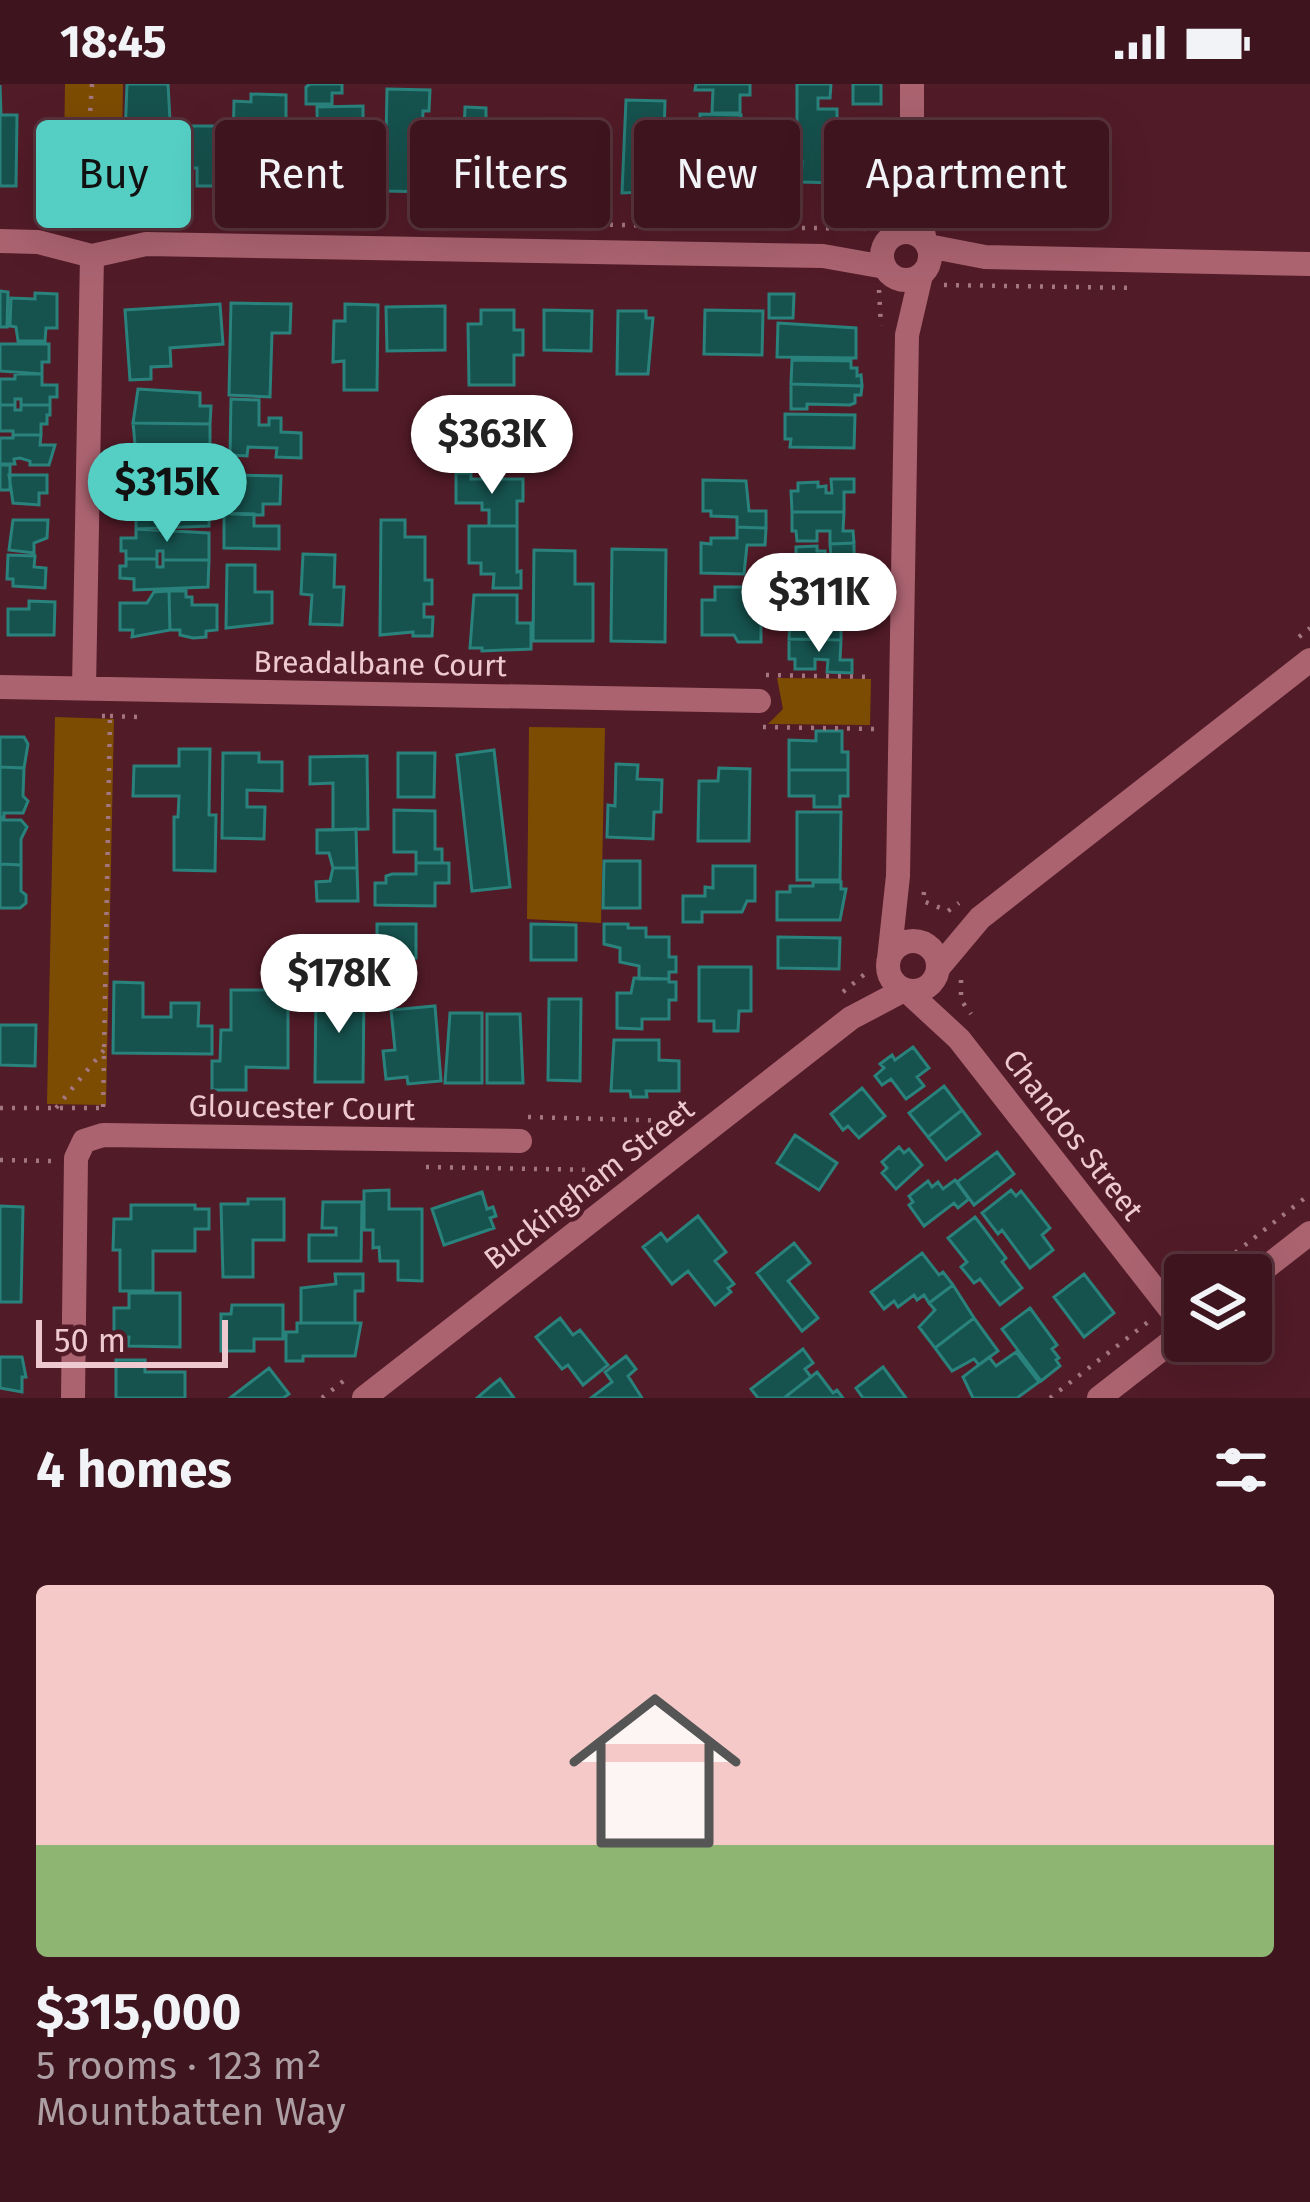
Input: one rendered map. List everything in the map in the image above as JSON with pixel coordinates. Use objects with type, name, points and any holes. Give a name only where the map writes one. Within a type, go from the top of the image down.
[{"type":"street","points":[[913,84],[913,120]]},
{"type":"street","points":[[895,228],[884,261],[908,335]]},
{"type":"street","points":[[920,228],[927,265],[908,335],[898,876],[901,908],[918,942],[931,949],[946,969]]},
{"type":"street","points":[[884,261],[911,232],[927,265]]},
{"type":"street","points":[[0,241],[38,242],[92,256],[128,246],[823,256],[884,261],[908,280],[927,265],[985,257],[1310,264]]},
{"type":"street","points":[[84,688],[92,256]]},
{"type":"street","points":[[882,964],[903,944],[918,942],[972,909],[1310,660]]},
{"type":"street","name":"Breadalbane Court","points":[[0,687],[759,701]]},
{"type":"street","points":[[898,876],[882,964],[905,990],[926,988],[946,969],[972,909]]},
{"type":"street","name":"Buckingham Street","points":[[364,1398],[843,1008],[882,964]]},
{"type":"street","name":"Chandos Street","points":[[946,969],[968,1030],[1164,1300]]},
{"type":"street","name":"Buckingham Street","points":[[843,1008],[905,990]]},
{"type":"street","name":"Chandos Street","points":[[905,990],[968,1030]]},
{"type":"street","name":"Gloucester Court","points":[[88,1146],[520,1142]]},
{"type":"street","points":[[73,1398],[88,1146]]},
{"type":"street","points":[[1272,1263],[1310,1233]]},
{"type":"street","points":[[1099,1398],[1164,1347]]},
{"type":"path","points":[[89,120],[92,84]]},
{"type":"path","points":[[610,225],[872,228]]},
{"type":"path","points":[[122,228],[128,246]]},
{"type":"path","points":[[881,343],[884,261]]},
{"type":"path","points":[[927,265],[944,284],[1143,288]]},
{"type":"path","points":[[875,694],[876,677]]},
{"type":"path","points":[[0,1160],[88,1146],[103,1108],[110,716],[83,716],[84,688]]},
{"type":"path","points":[[874,712],[874,729]]},
{"type":"path","points":[[924,877],[923,901],[948,910],[972,909]]},
{"type":"path","points":[[843,1008],[866,974],[882,964]]},
{"type":"path","points":[[946,969],[962,1000],[968,1030]]},
{"type":"path","points":[[56,1108],[104,1050]]},
{"type":"path","points":[[0,1108],[103,1108]]},
{"type":"path","points":[[660,1134],[677,1120]]},
{"type":"path","points":[[411,1167],[597,1170],[608,1175]]},
{"type":"path","points":[[1234,1254],[1310,1194]]},
{"type":"path","points":[[1050,1398],[1164,1308]]},
{"type":"path","points":[[322,1398],[358,1370]]},
{"type":"shaded area","points":[[65,84],[123,84],[122,120],[64,120]]},
{"type":"shaded area","points":[[777,678],[871,679],[870,725],[768,724],[783,709]]},
{"type":"shaded area","points":[[55,717],[114,719],[106,1105],[47,1104]]},
{"type":"shaded area","points":[[529,727],[605,728],[601,923],[527,919]]},
{"type":"building","points":[[127,84],[168,84],[170,120],[126,120]]},
{"type":"building","points":[[310,84],[342,84],[342,93],[332,93],[332,104],[306,104]]},
{"type":"building","points":[[696,84],[750,84],[750,95],[740,95],[740,113],[712,113],[713,90],[695,90]]},
{"type":"building","points":[[797,84],[831,84],[830,98],[818,98],[818,109],[837,109],[837,120],[824,120],[824,183],[801,182]]},
{"type":"building","points":[[853,84],[881,84],[881,104],[853,104]]},
{"type":"building","points":[[0,85],[1,115],[17,115],[16,186],[0,186]]},
{"type":"building","points":[[387,89],[430,90],[429,111],[423,111],[423,120],[410,120],[410,192],[386,191]]},
{"type":"building","points":[[251,94],[286,95],[286,119],[234,120],[234,101],[251,102]]},
{"type":"building","points":[[626,100],[665,101],[664,120],[634,120],[634,192],[622,193]]},
{"type":"building","points":[[363,106],[363,120],[317,120],[317,107]]},
{"type":"building","points":[[465,107],[486,108],[486,120],[465,120]]},
{"type":"building","points":[[700,114],[741,115],[741,120],[700,120]]},
{"type":"building","points":[[191,126],[215,126],[215,186],[197,186],[197,168],[191,168]]},
{"type":"building","points":[[0,291],[8,292],[7,327],[0,327]]},
{"type":"building","points":[[35,293],[57,294],[57,328],[46,328],[45,341],[18,341],[16,327],[10,326],[11,298],[35,299]]},
{"type":"building","points":[[769,294],[794,294],[793,318],[769,318]]},
{"type":"building","points":[[231,303],[291,304],[290,333],[272,333],[270,397],[229,395]]},
{"type":"building","points":[[220,304],[223,344],[170,348],[171,366],[151,367],[151,379],[130,380],[125,310]]},
{"type":"building","points":[[345,304],[378,305],[377,390],[344,390],[344,361],[333,362],[334,321],[345,321]]},
{"type":"building","points":[[445,306],[445,350],[387,351],[386,307]]},
{"type":"building","points":[[481,310],[514,310],[514,330],[523,330],[523,355],[514,355],[514,385],[469,385],[468,324],[481,324]]},
{"type":"building","points":[[544,310],[592,311],[591,351],[544,350]]},
{"type":"building","points":[[705,310],[763,311],[762,355],[704,354]]},
{"type":"building","points":[[618,311],[646,311],[646,318],[653,318],[648,374],[617,374]]},
{"type":"building","points":[[778,323],[856,328],[856,358],[777,357]]},
{"type":"building","points":[[0,344],[49,344],[49,362],[42,362],[42,374],[0,371]]},
{"type":"building","points":[[792,360],[851,361],[862,386],[791,384]]},
{"type":"building","points":[[15,374],[42,374],[42,385],[57,385],[57,397],[50,397],[50,405],[21,405],[21,399],[15,399],[15,405],[0,405],[0,379],[15,379]]},
{"type":"building","points":[[791,384],[862,386],[861,395],[855,395],[850,405],[807,404],[807,409],[791,409]]},
{"type":"building","points":[[138,389],[200,393],[200,406],[211,406],[210,424],[133,423]]},
{"type":"building","points":[[231,399],[259,400],[259,425],[269,425],[269,418],[281,418],[281,432],[301,433],[301,458],[276,457],[277,448],[248,447],[247,456],[230,455]]},
{"type":"building","points":[[0,405],[21,410],[21,405],[50,405],[50,415],[47,424],[41,424],[41,435],[13,435],[13,431],[0,431]]},
{"type":"building","points":[[785,414],[855,415],[854,448],[790,447],[791,439],[785,439]]},
{"type":"building","points":[[133,423],[210,424],[210,456],[136,455]]},
{"type":"building","points":[[41,435],[40,445],[55,445],[49,465],[30,465],[20,458],[14,459],[15,464],[0,464],[0,438]]},
{"type":"building","points":[[0,465],[10,465],[10,490],[0,490]]},
{"type":"building","points":[[136,467],[210,472],[210,499],[163,498],[164,491],[158,491],[158,499],[126,498],[122,477],[136,478]]},
{"type":"building","points":[[456,473],[471,473],[471,479],[523,479],[517,526],[489,526],[489,510],[482,510],[482,503],[456,503]]},
{"type":"building","points":[[9,475],[47,475],[47,493],[39,493],[39,505],[13,503]]},
{"type":"building","points":[[225,475],[281,476],[280,504],[263,504],[263,515],[232,514],[232,504],[225,505]]},
{"type":"building","points":[[831,479],[854,479],[854,492],[844,492],[844,512],[792,512],[791,491],[798,491],[798,483],[818,482],[818,487],[826,486],[826,493],[832,493]]},
{"type":"building","points":[[703,480],[746,481],[749,511],[766,511],[766,528],[737,527],[737,517],[703,511]]},
{"type":"building","points":[[126,498],[158,499],[157,506],[163,506],[163,498],[210,499],[209,526],[136,529],[136,518],[121,518]]},
{"type":"building","points":[[792,512],[844,512],[843,531],[853,531],[854,543],[830,544],[830,531],[817,531],[817,541],[797,541]]},
{"type":"building","points":[[224,513],[254,514],[254,526],[279,526],[279,549],[224,548]]},
{"type":"building","points":[[13,520],[48,520],[47,538],[34,543],[34,553],[9,550]]},
{"type":"building","points":[[381,520],[405,520],[405,537],[425,537],[425,580],[432,580],[432,604],[424,604],[424,617],[433,617],[432,636],[413,636],[413,632],[380,635]]},
{"type":"building","points":[[469,526],[517,526],[521,588],[493,588],[494,574],[481,574],[481,563],[469,563]]},
{"type":"building","points":[[737,527],[766,528],[765,545],[747,545],[744,574],[701,573],[701,543],[737,538]]},
{"type":"building","points":[[136,529],[209,533],[209,560],[163,560],[163,551],[157,551],[157,559],[126,559],[121,538],[136,538]]},
{"type":"building","points":[[854,543],[854,556],[842,556],[842,575],[791,576],[796,547],[817,546],[817,551],[831,557],[830,544]]},
{"type":"building","points":[[612,549],[666,550],[665,642],[611,641]]},
{"type":"building","points":[[534,550],[575,551],[575,584],[593,584],[593,641],[533,641]]},
{"type":"building","points":[[303,554],[335,555],[334,587],[344,587],[342,625],[310,624],[312,595],[301,594]]},
{"type":"building","points":[[8,555],[35,556],[34,567],[46,568],[45,588],[13,586],[13,579],[7,579]]},
{"type":"building","points":[[126,559],[157,559],[157,567],[163,567],[163,560],[209,560],[208,587],[134,590],[134,579],[120,578],[120,566],[126,566]]},
{"type":"building","points":[[227,565],[255,565],[255,592],[272,592],[272,623],[226,628]]},
{"type":"building","points":[[842,575],[842,596],[853,596],[853,619],[829,619],[829,597],[817,597],[817,604],[768,607],[768,590],[791,590],[791,576]]},
{"type":"building","points":[[715,587],[761,587],[761,642],[738,642],[734,635],[702,635],[702,600],[715,600]]},
{"type":"building","points":[[169,591],[186,591],[192,605],[217,605],[217,630],[193,638],[170,630]]},
{"type":"building","points":[[169,591],[170,630],[132,637],[133,630],[120,630],[120,603],[147,603],[154,592]]},
{"type":"building","points":[[474,595],[517,595],[517,623],[531,623],[531,649],[470,648]]},
{"type":"building","points":[[29,601],[55,602],[54,635],[8,635],[8,609],[29,609]]},
{"type":"building","points":[[796,611],[816,611],[824,622],[841,623],[841,640],[789,639],[790,620],[795,620]]},
{"type":"building","points":[[789,639],[841,640],[840,660],[852,660],[852,673],[827,672],[828,660],[815,659],[815,669],[795,669],[795,659],[789,659]]},
{"type":"building","points":[[816,731],[842,731],[848,770],[789,770],[789,740],[816,741]]},
{"type":"building","points":[[0,737],[24,737],[28,744],[24,768],[0,767]]},
{"type":"building","points":[[179,749],[210,749],[209,815],[216,815],[215,871],[174,870],[179,796],[133,796],[134,766],[179,766]]},
{"type":"building","points":[[494,750],[510,887],[472,891],[457,755]]},
{"type":"building","points":[[223,753],[259,753],[259,762],[282,762],[282,791],[247,790],[247,807],[265,807],[264,839],[222,838]]},
{"type":"building","points":[[398,753],[435,753],[434,797],[398,797]]},
{"type":"building","points":[[367,756],[368,829],[333,830],[333,783],[310,784],[310,757]]},
{"type":"building","points":[[616,764],[638,765],[637,779],[662,780],[661,812],[654,812],[653,839],[607,837],[608,805],[615,806]]},
{"type":"building","points":[[0,767],[24,768],[23,796],[28,801],[23,813],[0,817]]},
{"type":"building","points":[[719,768],[750,769],[749,841],[698,841],[699,781],[718,781]]},
{"type":"building","points":[[789,770],[848,770],[848,796],[840,796],[840,807],[814,807],[814,796],[789,796]]},
{"type":"building","points":[[394,810],[435,811],[435,849],[442,849],[442,863],[416,863],[416,852],[394,852]]},
{"type":"building","points":[[797,812],[841,812],[840,880],[797,880]]},
{"type":"building","points":[[0,820],[21,820],[27,827],[21,839],[21,865],[0,864]]},
{"type":"building","points":[[356,829],[357,868],[333,868],[329,853],[317,853],[317,830]]},
{"type":"building","points":[[604,861],[640,861],[640,908],[603,908]]},
{"type":"building","points":[[416,863],[449,863],[449,883],[435,883],[435,906],[375,905],[375,883],[386,883],[386,876],[392,874],[416,874]]},
{"type":"building","points":[[0,864],[21,865],[26,903],[20,908],[0,908]]},
{"type":"building","points":[[713,866],[755,866],[755,901],[747,901],[742,912],[702,912],[702,922],[683,922],[683,896],[705,896],[705,887],[713,888]]},
{"type":"building","points":[[333,868],[357,868],[358,901],[317,901],[316,882],[330,881]]},
{"type":"building","points":[[813,882],[841,882],[841,889],[846,889],[840,920],[777,920],[777,892],[790,892],[790,886],[813,886]]},
{"type":"building","points":[[377,924],[416,924],[416,958],[377,958]]},
{"type":"building","points":[[531,924],[576,925],[576,960],[531,960]]},
{"type":"building","points":[[604,924],[628,924],[628,928],[646,928],[646,937],[669,937],[669,957],[676,957],[676,972],[669,972],[669,979],[639,979],[639,966],[620,962],[620,948],[604,944]]},
{"type":"building","points":[[778,937],[840,938],[839,969],[778,968]]},
{"type":"building","points":[[291,942],[332,942],[332,982],[292,982]]},
{"type":"building","points":[[699,967],[751,967],[751,1011],[739,1011],[738,1031],[714,1031],[714,1021],[699,1021]]},
{"type":"building","points":[[634,978],[676,982],[669,1019],[642,1019],[642,1029],[617,1028],[617,993],[631,993]]},
{"type":"building","points":[[114,982],[143,983],[143,1017],[171,1017],[171,1003],[199,1003],[198,1026],[212,1026],[212,1054],[113,1053]]},
{"type":"building","points":[[316,989],[364,990],[363,1082],[315,1082]]},
{"type":"building","points":[[231,990],[288,990],[288,1068],[246,1067],[246,1090],[212,1090],[212,1061],[220,1061],[221,1030],[231,1030]]},
{"type":"building","points":[[549,999],[581,999],[580,1081],[548,1080]]},
{"type":"building","points":[[435,1006],[441,1081],[408,1084],[407,1077],[386,1079],[383,1051],[395,1050],[391,1010]]},
{"type":"building","points":[[450,1013],[482,1013],[482,1083],[445,1083]]},
{"type":"building","points":[[487,1014],[520,1014],[523,1083],[487,1083]]},
{"type":"building","points":[[0,1025],[36,1025],[35,1066],[0,1065]]},
{"type":"building","points":[[614,1040],[659,1040],[659,1060],[679,1061],[679,1091],[646,1091],[647,1097],[631,1097],[630,1091],[611,1091]]},
{"type":"building","points":[[913,1047],[929,1068],[917,1077],[924,1086],[906,1099],[891,1079],[882,1085],[875,1076],[884,1068],[880,1064]]},
{"type":"building","points":[[944,1086],[962,1110],[928,1137],[909,1113]]},
{"type":"building","points":[[862,1088],[885,1116],[859,1138],[848,1126],[843,1130],[831,1114]]},
{"type":"building","points":[[962,1110],[980,1134],[946,1160],[928,1137]]},
{"type":"building","points":[[795,1135],[837,1163],[819,1190],[777,1163]]},
{"type":"building","points":[[899,1147],[904,1153],[909,1149],[922,1165],[896,1189],[882,1173],[887,1168],[882,1162]]},
{"type":"building","points":[[997,1152],[1014,1174],[974,1205],[957,1182]]},
{"type":"building","points":[[955,1180],[969,1199],[958,1208],[954,1203],[924,1226],[909,1205],[913,1202],[909,1196],[928,1181],[932,1187],[938,1182],[943,1189]]},
{"type":"building","points":[[389,1190],[389,1209],[422,1209],[422,1281],[398,1280],[398,1261],[380,1261],[379,1247],[373,1248],[373,1230],[364,1230],[364,1191]]},
{"type":"building","points":[[1011,1190],[1016,1196],[1021,1191],[1050,1228],[1042,1235],[1053,1250],[1030,1268],[1002,1230],[998,1234],[982,1213]]},
{"type":"building","points":[[482,1192],[487,1209],[493,1207],[496,1216],[490,1218],[494,1228],[444,1245],[432,1209]]},
{"type":"building","points":[[248,1199],[284,1199],[284,1240],[253,1240],[253,1277],[223,1277],[221,1204],[248,1204]]},
{"type":"building","points":[[323,1202],[362,1202],[361,1261],[309,1261],[309,1235],[336,1235],[336,1228],[322,1228]]},
{"type":"building","points":[[131,1205],[209,1209],[209,1229],[195,1229],[195,1251],[153,1251],[153,1291],[120,1291],[114,1219],[131,1219]]},
{"type":"building","points":[[0,1206],[23,1207],[21,1302],[0,1302]]},
{"type":"building","points":[[698,1216],[726,1252],[715,1261],[734,1284],[715,1305],[688,1271],[672,1284],[643,1247],[661,1233],[667,1241]]},
{"type":"building","points":[[975,1217],[1022,1288],[1000,1305],[980,1279],[974,1283],[961,1267],[967,1262],[948,1238]]},
{"type":"building","points":[[794,1243],[810,1263],[788,1281],[818,1318],[802,1331],[757,1273]]},
{"type":"building","points":[[922,1253],[953,1285],[929,1303],[924,1295],[917,1300],[914,1295],[898,1307],[894,1301],[884,1309],[871,1292]]},
{"type":"building","points":[[335,1274],[363,1274],[363,1291],[355,1291],[355,1323],[301,1323],[301,1288],[336,1284]]},
{"type":"building","points":[[1084,1274],[1114,1313],[1084,1337],[1054,1297]]},
{"type":"building","points":[[953,1285],[974,1318],[935,1348],[919,1327],[935,1310],[929,1303]]},
{"type":"building","points":[[129,1293],[180,1293],[180,1347],[128,1346],[129,1337],[114,1338],[114,1308],[129,1308]]},
{"type":"building","points":[[232,1305],[283,1305],[283,1339],[254,1339],[254,1351],[221,1351],[221,1314],[231,1314]]},
{"type":"building","points":[[1030,1308],[1057,1345],[1052,1349],[1059,1358],[1060,1366],[1041,1381],[1002,1329]]},
{"type":"building","points":[[560,1318],[573,1335],[580,1330],[608,1365],[583,1385],[568,1365],[562,1369],[536,1337]]},
{"type":"building","points":[[974,1318],[998,1351],[979,1365],[974,1359],[952,1371],[935,1348]]},
{"type":"building","points":[[297,1323],[361,1323],[355,1356],[303,1356],[303,1361],[286,1361],[286,1332],[297,1332]]},
{"type":"building","points":[[803,1349],[813,1363],[805,1369],[811,1377],[784,1398],[758,1398],[751,1389]]},
{"type":"building","points":[[1016,1352],[1039,1382],[1017,1398],[973,1398],[963,1377],[989,1357],[996,1366]]},
{"type":"building","points":[[626,1356],[636,1369],[628,1376],[642,1398],[591,1398],[612,1382],[605,1372]]},
{"type":"building","points":[[0,1357],[22,1357],[26,1377],[22,1377],[22,1392],[0,1388]]},
{"type":"building","points":[[116,1360],[145,1360],[145,1372],[185,1372],[185,1398],[116,1398]]},
{"type":"building","points":[[883,1367],[906,1398],[863,1398],[856,1388]]},
{"type":"building","points":[[269,1368],[289,1394],[230,1398]]},
{"type":"building","points":[[817,1372],[843,1398],[784,1398]]},
{"type":"building","points":[[500,1379],[514,1398],[477,1398],[491,1386]]}]
